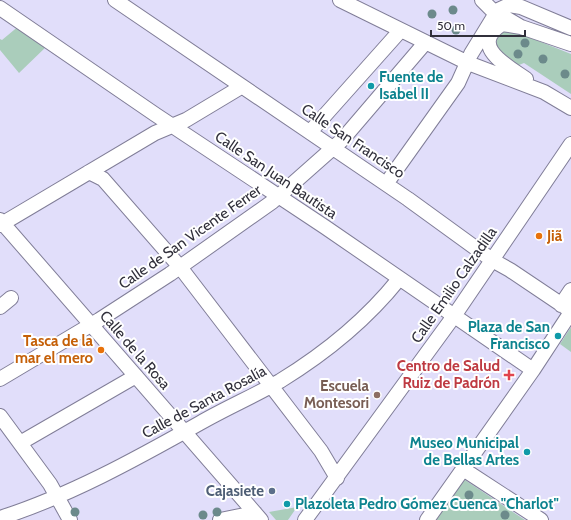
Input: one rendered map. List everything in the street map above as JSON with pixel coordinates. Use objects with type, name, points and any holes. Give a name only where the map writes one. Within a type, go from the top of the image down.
[{"type":"street","points":[[340,0],[400,31],[468,63],[544,92]]},
{"type":"street","points":[[482,0],[496,12],[521,27]]},
{"type":"street","name":"Calle San Francisco","points":[[123,2],[241,87],[386,184],[492,260],[510,270],[568,309]]},
{"type":"street","points":[[386,184],[458,83],[496,12],[509,5],[521,6],[571,28]]},
{"type":"street","name":"Calle San Juan Bautista","points":[[0,8],[533,370]]},
{"type":"street","points":[[571,44],[521,27],[502,24],[491,36],[488,46],[491,54],[498,60],[544,92],[571,108]]},
{"type":"street","points":[[310,132],[400,31]]},
{"type":"street","name":"Calle de San Vicente Ferrer","points":[[0,379],[92,325],[180,267],[278,197],[342,140],[425,43]]},
{"type":"street","points":[[1,223],[171,125],[186,120],[241,87]]},
{"type":"street","name":"Calle Emilio Calzadilla","points":[[305,520],[454,316],[571,144]]},
{"type":"street","points":[[89,172],[102,179],[180,267],[321,451],[337,478]]},
{"type":"street","name":"Calle de la Rosa","points":[[1,223],[258,516]]},
{"type":"street","name":"Calle de Santa Rosalía","points":[[9,517],[58,496],[185,432],[271,386],[308,362],[340,337],[376,306],[399,279]]},
{"type":"street","points":[[427,520],[533,370],[568,309],[571,290]]},
{"type":"street","points":[[20,442],[136,376]]},
{"type":"street","points":[[0,416],[58,496],[70,520]]},
{"type":"street","points":[[463,469],[541,520]]},
{"type":"street","points":[[220,520],[258,516]]},
{"type":"green space","points":[[20,25],[47,46],[19,73],[0,50],[0,39],[2,40]]},
{"type":"green space","points":[[506,28],[571,54],[571,94],[524,63],[519,65],[501,54],[496,46],[496,41]]},
{"type":"green space","points":[[571,327],[571,352],[560,344]]},
{"type":"green space","points":[[462,478],[525,520],[431,520]]},
{"type":"green space","points":[[297,507],[288,520],[276,520],[269,512]]},
{"type":"place","name":"Fuente de Isabel II","points":[[371,86]]},
{"type":"place","name":"Jiã","points":[[539,236]]},
{"type":"place","name":"Plaza de San Francisco","points":[[558,336]]},
{"type":"place","name":"Tasca de la mar el mero","points":[[101,350]]},
{"type":"place","name":"Centro de Salud Ruiz de Padrón","points":[[509,375]]},
{"type":"place","name":"Escuela Montesori","points":[[377,395]]},
{"type":"place","name":"Museo Municipal de Bellas Artes","points":[[527,452]]},
{"type":"place","name":"Cajasiete","points":[[272,491]]},
{"type":"place","name":"Plazoleta Pedro Gómez Cuenca \"Charlot\"","points":[[287,504]]}]
